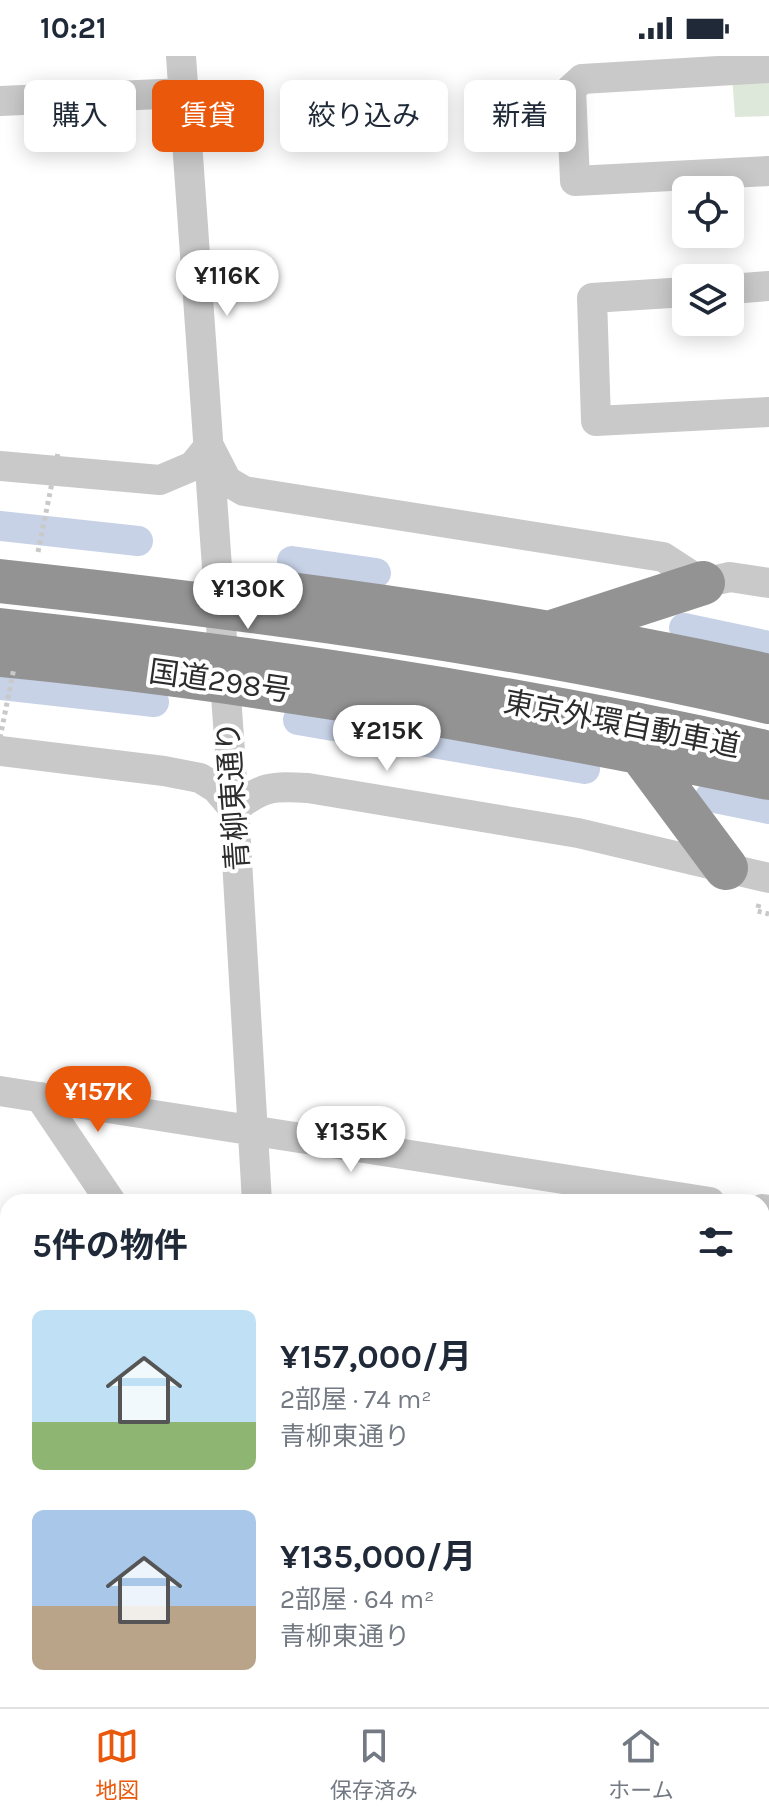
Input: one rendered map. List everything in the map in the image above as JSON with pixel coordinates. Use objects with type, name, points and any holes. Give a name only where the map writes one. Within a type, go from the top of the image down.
[{"type":"highway","points":[[0,559],[393,607],[553,632],[769,676]]},
{"type":"highway","name":"東京外環自動車道","points":[[0,581],[318,621],[485,647],[769,702]]},
{"type":"highway","points":[[553,632],[703,583]]},
{"type":"highway","name":"東京外環自動車道","points":[[0,630],[312,669],[472,695],[769,753]]},
{"type":"highway","name":"国道298号","points":[[0,655],[225,681],[442,714],[769,778]]},
{"type":"highway","points":[[639,751],[726,868]]},
{"type":"street","name":"青柳東通り","points":[[181,56],[183,80]]},
{"type":"street","points":[[769,68],[582,67],[571,89],[575,181],[769,171]]},
{"type":"street","points":[[0,101],[152,94]]},
{"type":"street","name":"青柳東通り","points":[[188,152],[234,809],[257,1194]]},
{"type":"street","points":[[744,288],[769,286]]},
{"type":"street","points":[[672,293],[592,298],[596,421],[769,412]]},
{"type":"street","points":[[0,466],[160,480],[179,475],[193,466],[209,446],[227,481],[244,491],[663,557],[703,583],[730,577],[769,583]]},
{"type":"street","points":[[0,751],[200,778],[216,788],[234,809],[257,790],[308,788],[578,833],[769,878]]},
{"type":"street","points":[[0,1091],[255,1134],[656,1194]]},
{"type":"street","points":[[40,1097],[106,1194]]},
{"type":"path","points":[[757,911],[769,914]]},
{"type":"green space","points":[[769,73],[769,116],[735,117],[732,75]]},
{"type":"waterway","points":[[0,526],[138,541]]},
{"type":"waterway","points":[[292,561],[376,573]]},
{"type":"waterway","points":[[684,628],[769,646]]},
{"type":"waterway","points":[[0,685],[154,702]]},
{"type":"waterway","points":[[298,720],[585,769]]},
{"type":"waterway","points":[[710,797],[769,809]]}]
